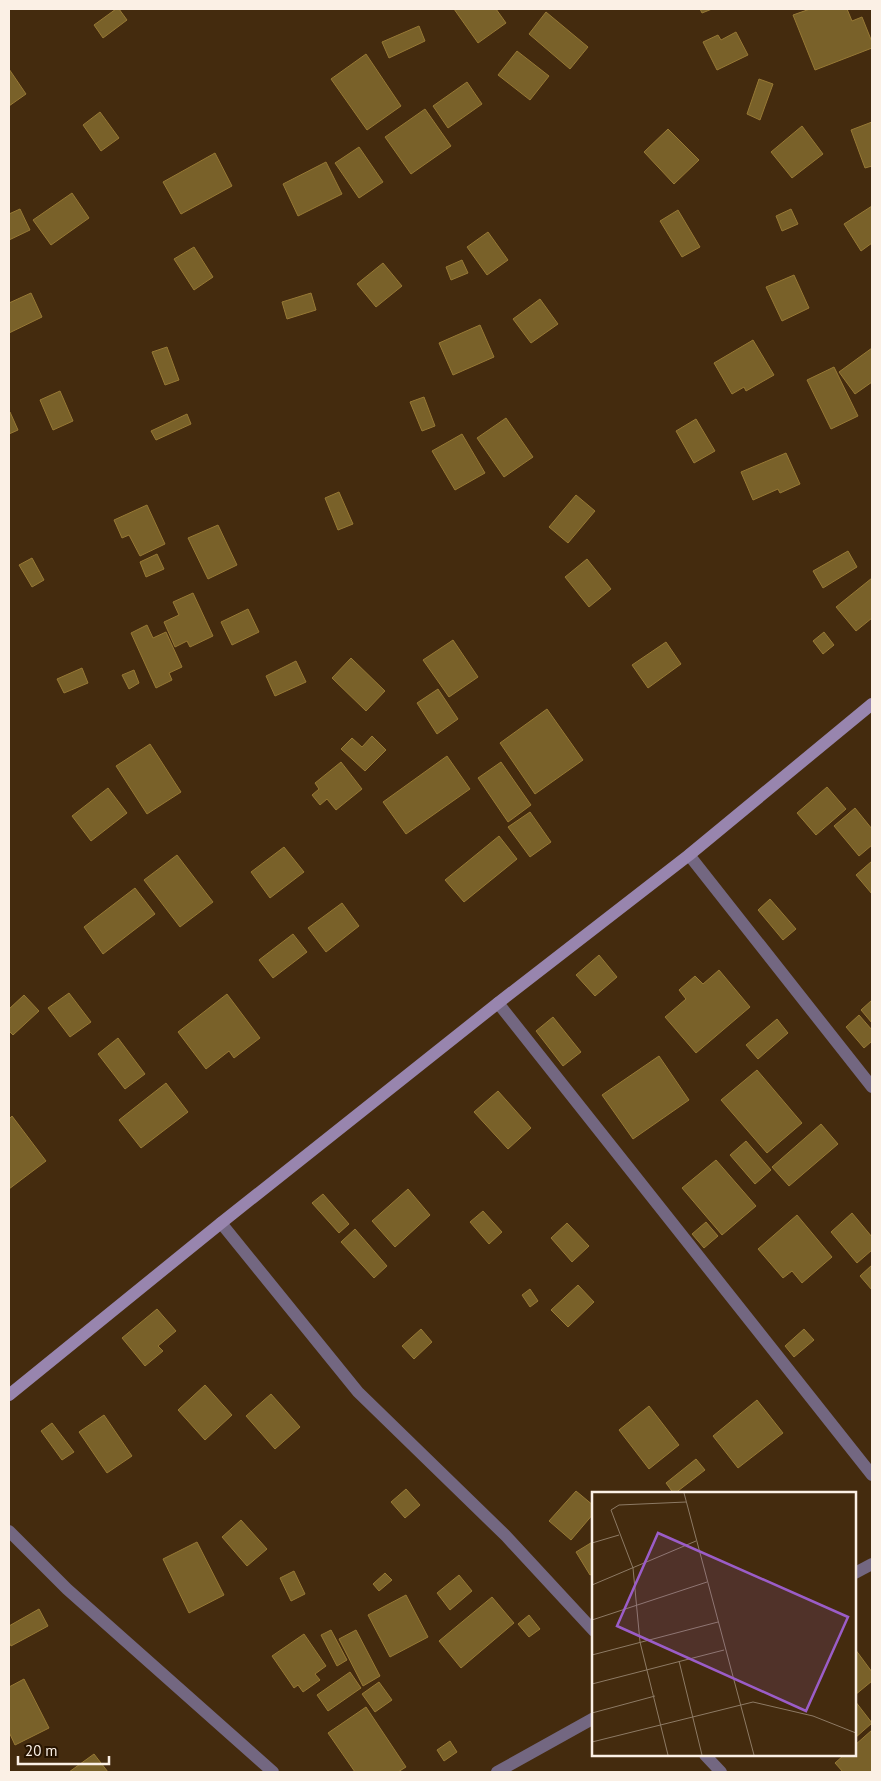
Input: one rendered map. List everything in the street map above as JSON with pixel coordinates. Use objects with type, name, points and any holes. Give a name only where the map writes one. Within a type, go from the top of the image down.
[{"type":"street","points":[[9,1394],[498,1003],[689,855],[872,704]]},
{"type":"street","points":[[689,855],[872,1087]]},
{"type":"street","points":[[498,1003],[872,1476]]},
{"type":"street","points":[[221,1223],[358,1392],[506,1536],[592,1628]]},
{"type":"street","points":[[9,1531],[66,1589],[273,1772]]},
{"type":"street","points":[[856,1572],[872,1564]]},
{"type":"street","points":[[497,1772],[592,1719]]},
{"type":"street","points":[[706,1756],[721,1772]]},
{"type":"building","points":[[116,9],[119,9],[127,20],[103,38],[94,25]]},
{"type":"building","points":[[454,9],[496,9],[506,23],[478,43]]},
{"type":"building","points":[[700,9],[712,9],[702,13]]},
{"type":"building","points":[[810,9],[847,9],[852,21],[862,17],[872,42],[872,48],[815,70],[793,15]]},
{"type":"building","points":[[546,12],[588,47],[570,69],[529,34]]},
{"type":"building","points":[[419,26],[425,41],[389,58],[382,42]]},
{"type":"building","points":[[736,32],[748,55],[717,70],[703,42],[718,35],[721,40]]},
{"type":"building","points":[[517,51],[549,76],[530,100],[498,75]]},
{"type":"building","points":[[366,54],[401,106],[367,130],[331,79]]},
{"type":"building","points":[[9,69],[26,94],[9,106]]},
{"type":"building","points":[[759,79],[773,84],[760,120],[747,114]]},
{"type":"building","points":[[467,82],[482,104],[448,128],[433,106]]},
{"type":"building","points":[[425,109],[451,146],[411,174],[385,137]]},
{"type":"building","points":[[100,112],[119,138],[101,151],[83,125]]},
{"type":"building","points":[[872,122],[872,166],[865,168],[851,130]]},
{"type":"building","points":[[802,126],[823,154],[792,178],[771,152]]},
{"type":"building","points":[[668,129],[699,160],[674,184],[644,152]]},
{"type":"building","points":[[359,147],[383,182],[359,198],[335,163]]},
{"type":"building","points":[[215,153],[232,186],[181,214],[163,182]]},
{"type":"building","points":[[326,162],[342,194],[298,216],[283,184]]},
{"type":"building","points":[[72,193],[89,218],[51,245],[33,220]]},
{"type":"building","points":[[872,206],[872,243],[861,251],[844,224]]},
{"type":"building","points":[[20,209],[30,230],[9,240],[9,214]]},
{"type":"building","points":[[791,209],[798,224],[782,231],[776,216]]},
{"type":"building","points":[[678,210],[700,247],[682,257],[660,221]]},
{"type":"building","points":[[488,232],[508,260],[487,275],[467,247]]},
{"type":"building","points":[[194,247],[213,277],[194,290],[174,259]]},
{"type":"building","points":[[462,260],[468,273],[451,280],[446,267]]},
{"type":"building","points":[[383,263],[402,286],[376,307],[357,284]]},
{"type":"building","points":[[794,275],[809,308],[782,321],[766,287]]},
{"type":"building","points":[[31,293],[42,317],[9,333],[9,303]]},
{"type":"building","points":[[311,293],[316,310],[287,319],[282,302]]},
{"type":"building","points":[[540,299],[558,324],[531,343],[513,319]]},
{"type":"building","points":[[480,325],[494,357],[453,375],[439,343]]},
{"type":"building","points":[[753,340],[774,375],[746,391],[744,387],[732,394],[714,363]]},
{"type":"building","points":[[167,347],[179,380],[165,385],[152,352]]},
{"type":"building","points":[[872,348],[872,382],[855,394],[839,372]]},
{"type":"building","points":[[834,367],[858,416],[831,429],[807,380]]},
{"type":"building","points":[[60,391],[73,421],[53,430],[40,400]]},
{"type":"building","points":[[424,397],[435,426],[422,431],[410,402]]},
{"type":"building","points":[[9,413],[18,430],[9,434]]},
{"type":"building","points":[[187,414],[191,424],[156,440],[151,431]]},
{"type":"building","points":[[506,418],[533,457],[504,477],[477,438]]},
{"type":"building","points":[[696,419],[715,451],[694,463],[676,431]]},
{"type":"building","points":[[462,434],[485,473],[455,490],[432,451]]},
{"type":"building","points":[[786,453],[800,484],[780,493],[778,489],[753,500],[741,472]]},
{"type":"building","points":[[339,492],[353,524],[338,530],[325,498]]},
{"type":"building","points":[[576,495],[595,511],[568,543],[549,527]]},
{"type":"building","points":[[147,505],[165,544],[140,556],[129,535],[122,538],[114,520]]},
{"type":"building","points":[[218,525],[237,565],[208,579],[188,538]]},
{"type":"building","points":[[848,551],[857,567],[823,588],[813,571]]},
{"type":"building","points":[[157,554],[164,569],[146,577],[140,562]]},
{"type":"building","points":[[32,558],[44,580],[32,587],[19,565]]},
{"type":"building","points":[[587,559],[611,589],[589,607],[565,577]]},
{"type":"building","points":[[872,578],[872,618],[856,631],[836,607]]},
{"type":"building","points":[[193,593],[213,636],[190,647],[187,641],[175,647],[164,622],[179,615],[173,602]]},
{"type":"building","points":[[248,609],[259,632],[232,645],[221,622]]},
{"type":"building","points":[[147,625],[153,638],[166,632],[182,667],[169,673],[172,680],[156,688],[131,633]]},
{"type":"building","points":[[824,632],[834,645],[823,654],[813,641]]},
{"type":"building","points":[[453,640],[478,677],[449,697],[423,660]]},
{"type":"building","points":[[666,642],[681,664],[648,688],[632,665]]},
{"type":"building","points":[[351,658],[385,691],[366,711],[332,678]]},
{"type":"building","points":[[296,661],[306,682],[275,696],[266,676]]},
{"type":"building","points":[[82,668],[88,683],[64,693],[57,679]]},
{"type":"building","points":[[134,670],[139,683],[129,689],[122,675]]},
{"type":"building","points":[[438,689],[458,719],[437,734],[417,703]]},
{"type":"building","points":[[547,709],[583,760],[535,794],[500,743]]},
{"type":"building","points":[[372,736],[386,750],[365,771],[341,749],[352,738],[362,747]]},
{"type":"building","points":[[150,744],[181,792],[147,814],[116,766]]},
{"type":"building","points":[[447,756],[470,789],[406,834],[383,802]]},
{"type":"building","points":[[341,762],[362,789],[336,810],[327,799],[320,805],[312,795],[319,789],[315,783]]},
{"type":"building","points":[[501,762],[531,805],[508,822],[478,778]]},
{"type":"building","points":[[827,787],[846,809],[816,835],[797,813]]},
{"type":"building","points":[[108,788],[127,813],[91,841],[72,816]]},
{"type":"building","points":[[855,808],[872,829],[872,845],[859,856],[834,826]]},
{"type":"building","points":[[530,812],[551,842],[530,857],[508,827]]},
{"type":"building","points":[[499,836],[517,859],[464,902],[445,880]]},
{"type":"building","points":[[284,847],[304,872],[270,898],[251,872]]},
{"type":"building","points":[[177,855],[213,902],[180,927],[144,880]]},
{"type":"building","points":[[872,861],[872,894],[856,875]]},
{"type":"building","points":[[135,888],[155,914],[103,954],[84,927]]},
{"type":"building","points":[[770,899],[796,929],[783,940],[758,910]]},
{"type":"building","points":[[342,903],[359,926],[326,952],[308,928]]},
{"type":"building","points":[[293,934],[307,952],[273,978],[259,960]]},
{"type":"building","points":[[599,955],[617,977],[595,996],[576,975]]},
{"type":"building","points":[[719,970],[750,1007],[696,1053],[665,1017],[686,999],[679,990],[695,976],[703,984]]},
{"type":"building","points":[[69,993],[91,1022],[70,1037],[48,1008]]},
{"type":"building","points":[[227,994],[260,1038],[234,1058],[229,1051],[206,1069],[178,1032]]},
{"type":"building","points":[[24,995],[39,1011],[13,1035],[9,1031],[9,1009]]},
{"type":"building","points":[[872,1000],[872,1023],[861,1010]]},
{"type":"building","points":[[859,1015],[872,1030],[872,1041],[864,1048],[846,1027]]},
{"type":"building","points":[[553,1017],[581,1052],[563,1066],[536,1031]]},
{"type":"building","points":[[777,1019],[788,1033],[758,1059],[746,1045]]},
{"type":"building","points":[[118,1038],[145,1074],[125,1089],[98,1054]]},
{"type":"building","points":[[659,1056],[689,1100],[633,1139],[602,1095]]},
{"type":"building","points":[[757,1070],[802,1123],[767,1153],[721,1100]]},
{"type":"building","points":[[166,1083],[188,1112],[141,1148],[119,1120]]},
{"type":"building","points":[[498,1091],[531,1128],[508,1149],[474,1112]]},
{"type":"building","points":[[12,1116],[46,1161],[9,1189],[9,1119]]},
{"type":"building","points":[[821,1124],[838,1144],[789,1186],[772,1167]]},
{"type":"building","points":[[746,1141],[771,1170],[755,1184],[730,1155]]},
{"type":"building","points":[[716,1160],[756,1206],[722,1235],[682,1188]]},
{"type":"building","points":[[408,1189],[430,1215],[395,1247],[372,1221]]},
{"type":"building","points":[[323,1194],[349,1224],[339,1233],[312,1203]]},
{"type":"building","points":[[483,1211],[502,1232],[489,1244],[470,1222]]},
{"type":"building","points":[[852,1213],[872,1237],[872,1250],[857,1263],[831,1232]]},
{"type":"building","points":[[797,1215],[832,1257],[802,1283],[792,1271],[783,1278],[758,1249]]},
{"type":"building","points":[[706,1222],[718,1236],[704,1248],[692,1234]]},
{"type":"building","points":[[567,1223],[589,1246],[572,1262],[551,1238]]},
{"type":"building","points":[[355,1229],[387,1266],[374,1278],[341,1242]]},
{"type":"building","points":[[872,1265],[872,1290],[860,1276]]},
{"type":"building","points":[[578,1285],[594,1302],[568,1327],[551,1310]]},
{"type":"building","points":[[530,1289],[538,1301],[530,1307],[522,1295]]},
{"type":"building","points":[[157,1309],[176,1331],[158,1346],[163,1351],[145,1366],[122,1338]]},
{"type":"building","points":[[421,1329],[432,1342],[414,1359],[402,1346]]},
{"type":"building","points":[[804,1329],[814,1340],[794,1357],[785,1346]]},
{"type":"building","points":[[205,1385],[232,1415],[205,1440],[178,1410]]},
{"type":"building","points":[[271,1394],[300,1427],[275,1449],[246,1416]]},
{"type":"building","points":[[757,1400],[783,1433],[738,1468],[713,1436]]},
{"type":"building","points":[[649,1406],[679,1445],[649,1469],[619,1430]]},
{"type":"building","points":[[104,1415],[132,1456],[107,1473],[79,1432]]},
{"type":"building","points":[[52,1423],[74,1452],[62,1460],[41,1431]]},
{"type":"building","points":[[696,1459],[705,1470],[677,1492],[673,1492],[666,1483]]},
{"type":"building","points":[[406,1489],[420,1505],[405,1518],[391,1502]]},
{"type":"building","points":[[576,1491],[592,1504],[592,1515],[571,1540],[549,1521]]},
{"type":"building","points":[[241,1520],[267,1549],[247,1566],[222,1537]]},
{"type":"building","points":[[197,1542],[224,1595],[189,1613],[163,1559]]},
{"type":"building","points":[[592,1542],[592,1574],[590,1575],[576,1552]]},
{"type":"building","points":[[294,1571],[305,1594],[291,1601],[280,1578]]},
{"type":"building","points":[[385,1573],[392,1580],[379,1591],[373,1584]]},
{"type":"building","points":[[459,1575],[472,1591],[450,1610],[437,1593]]},
{"type":"building","points":[[406,1595],[428,1637],[390,1657],[368,1615]]},
{"type":"building","points":[[492,1597],[514,1623],[461,1668],[439,1641]]},
{"type":"building","points":[[39,1609],[48,1626],[11,1646],[9,1642],[9,1626]]},
{"type":"building","points":[[529,1615],[540,1629],[529,1637],[518,1624]]},
{"type":"building","points":[[331,1630],[347,1660],[337,1666],[321,1635]]},
{"type":"building","points":[[356,1630],[380,1676],[363,1686],[339,1639]]},
{"type":"building","points":[[304,1634],[326,1666],[315,1674],[320,1680],[303,1692],[298,1685],[294,1688],[272,1656]]},
{"type":"building","points":[[856,1650],[872,1672],[872,1681],[856,1694]]},
{"type":"building","points":[[350,1672],[361,1688],[328,1711],[317,1695]]},
{"type":"building","points":[[24,1679],[49,1728],[15,1745],[9,1732],[9,1687]]},
{"type":"building","points":[[379,1682],[392,1700],[375,1712],[362,1694]]},
{"type":"building","points":[[856,1702],[872,1723],[856,1737]]},
{"type":"building","points":[[366,1707],[406,1767],[398,1772],[355,1772],[328,1733]]},
{"type":"building","points":[[872,1730],[872,1772],[843,1772],[835,1763],[843,1756],[856,1756],[856,1744]]},
{"type":"building","points":[[450,1741],[457,1752],[444,1761],[437,1750]]},
{"type":"building","points":[[94,1754],[108,1772],[69,1772]]}]
